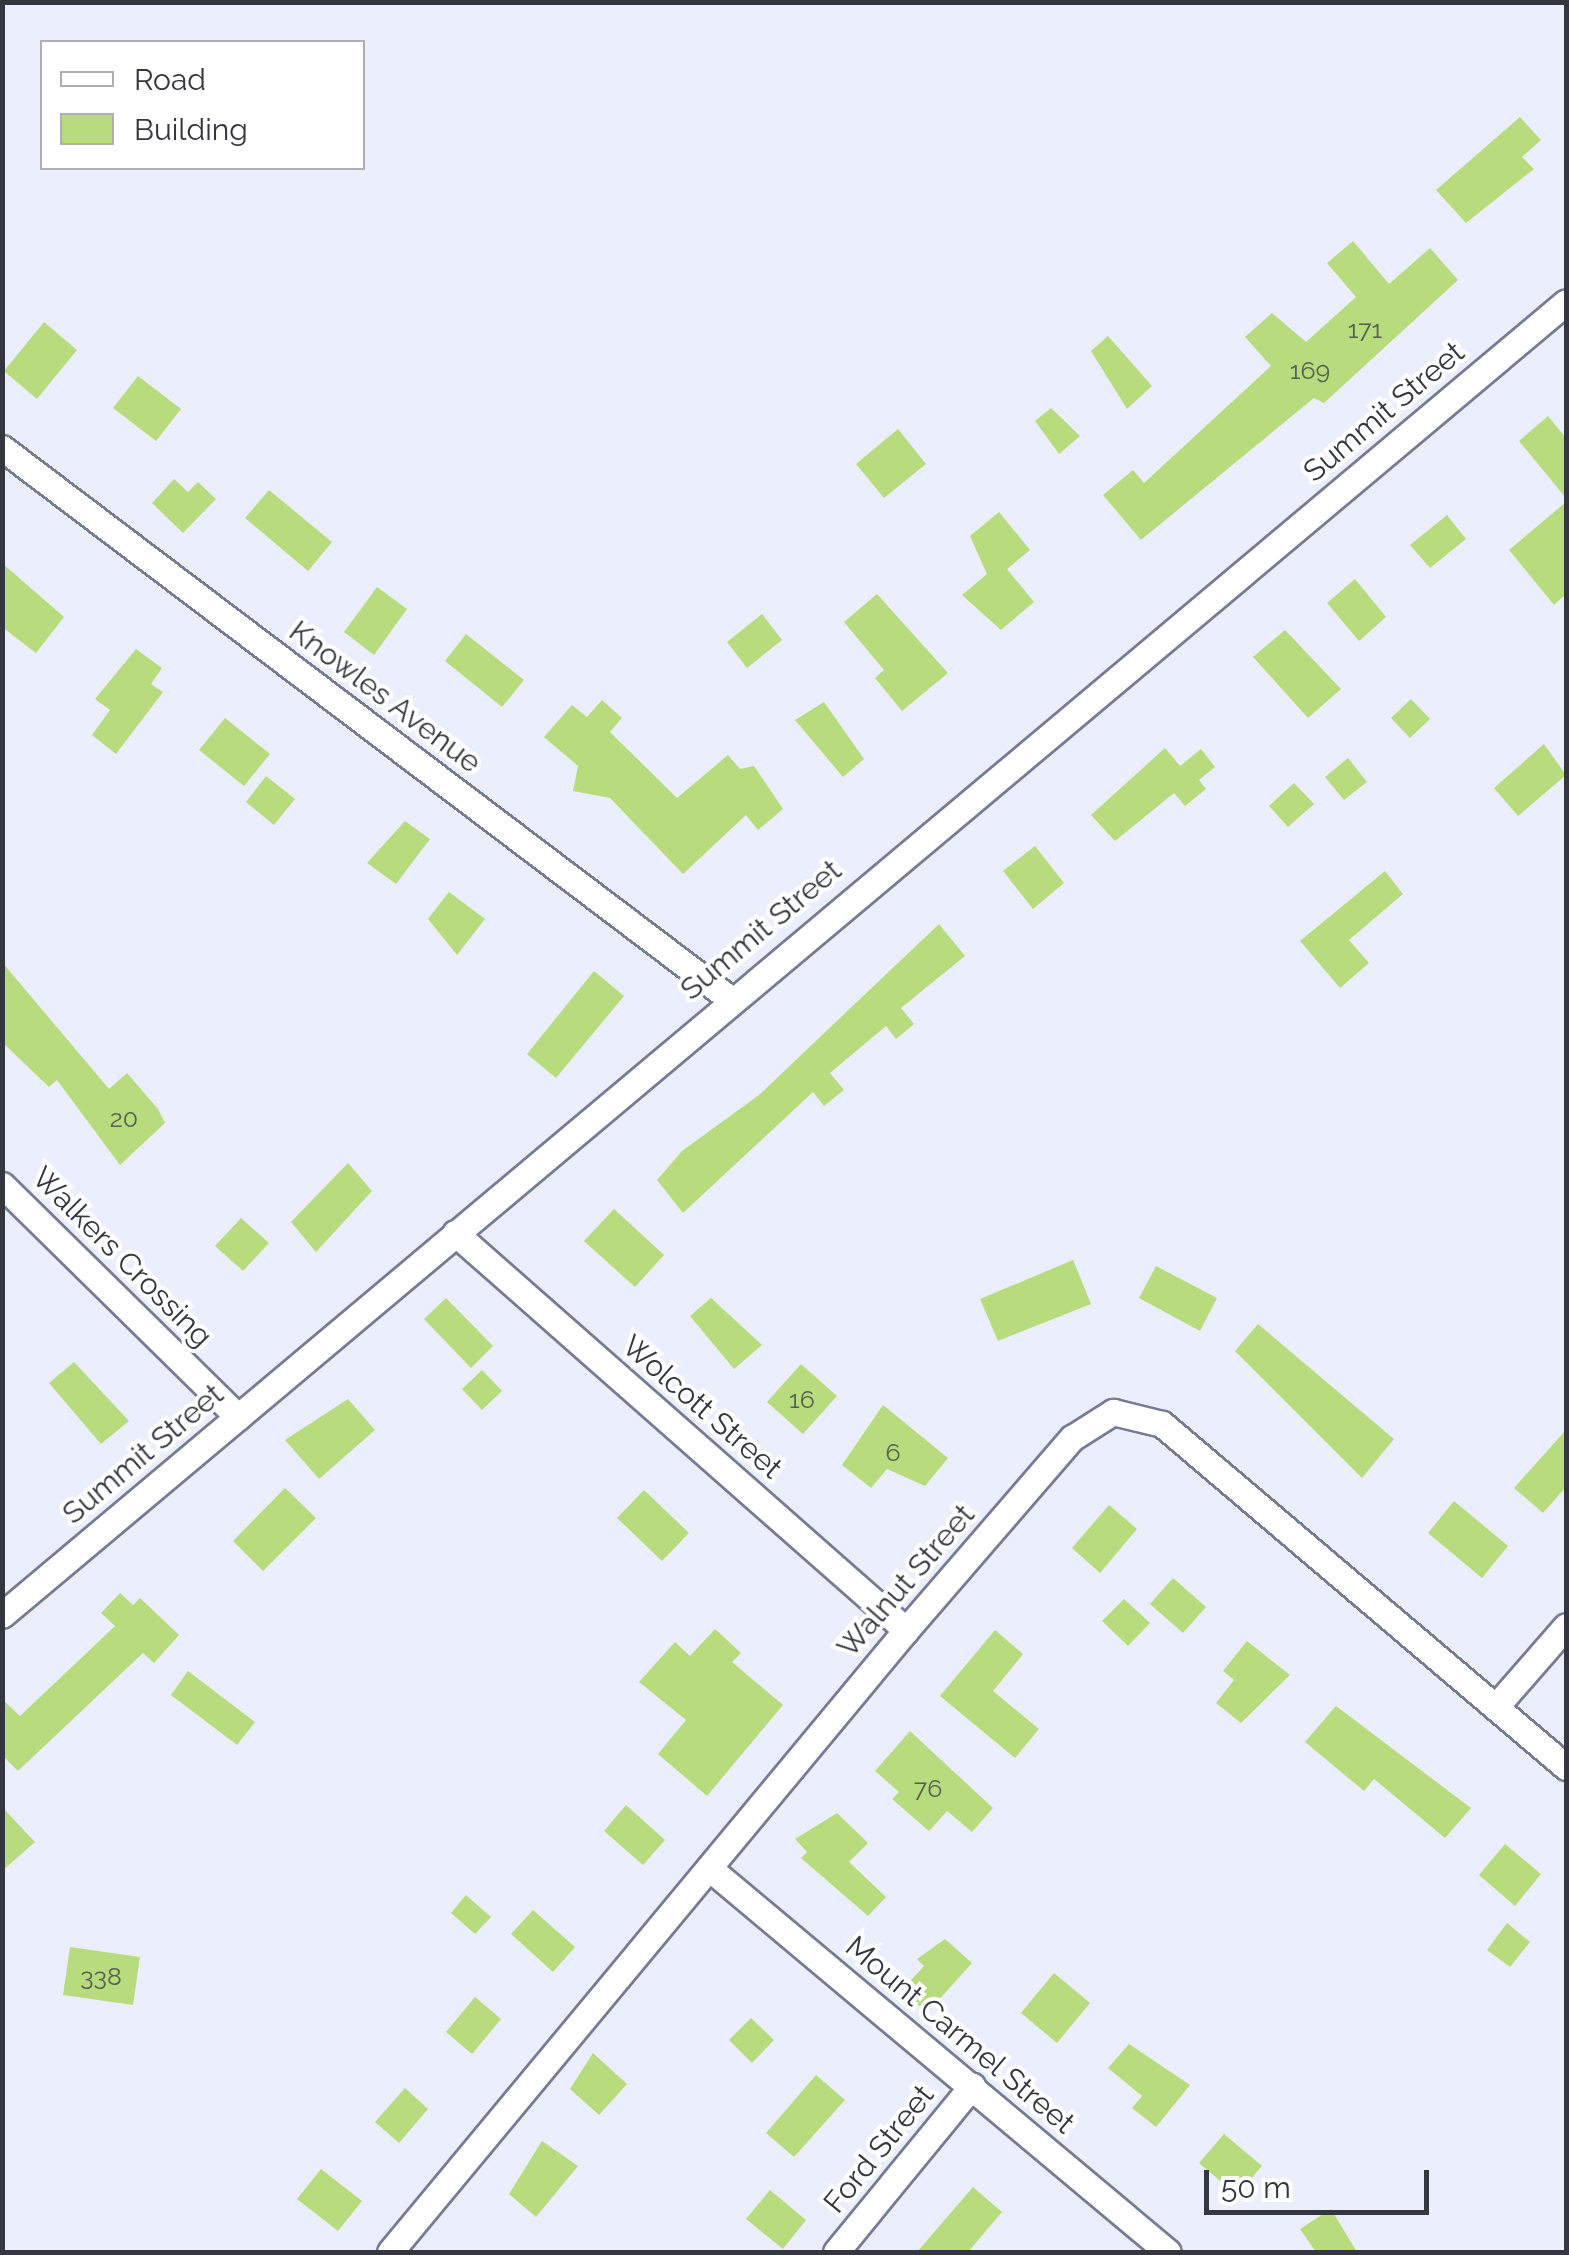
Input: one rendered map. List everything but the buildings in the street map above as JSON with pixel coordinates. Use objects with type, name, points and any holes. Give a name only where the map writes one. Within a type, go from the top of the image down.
[{"type":"street","name":"Summit Street","points":[[2,1615],[729,998],[1566,302]]},
{"type":"street","name":"Knowles Avenue","points":[[2,448],[729,998]]},
{"type":"street","name":"Walkers Crossing","points":[[2,1185],[238,1417]]},
{"type":"street","name":"Wolcott Street","points":[[456,1233],[906,1630]]},
{"type":"street","name":"Walnut Street","points":[[390,2252],[906,1630],[1072,1438],[1113,1412],[1162,1424],[1498,1704],[1566,1767]]},
{"type":"street","points":[[1498,1704],[1566,1626]]},
{"type":"street","name":"Mount Carmel Street","points":[[709,1868],[1168,2252]]},
{"type":"street","name":"Ford Street","points":[[836,2252],[972,2086]]}]
